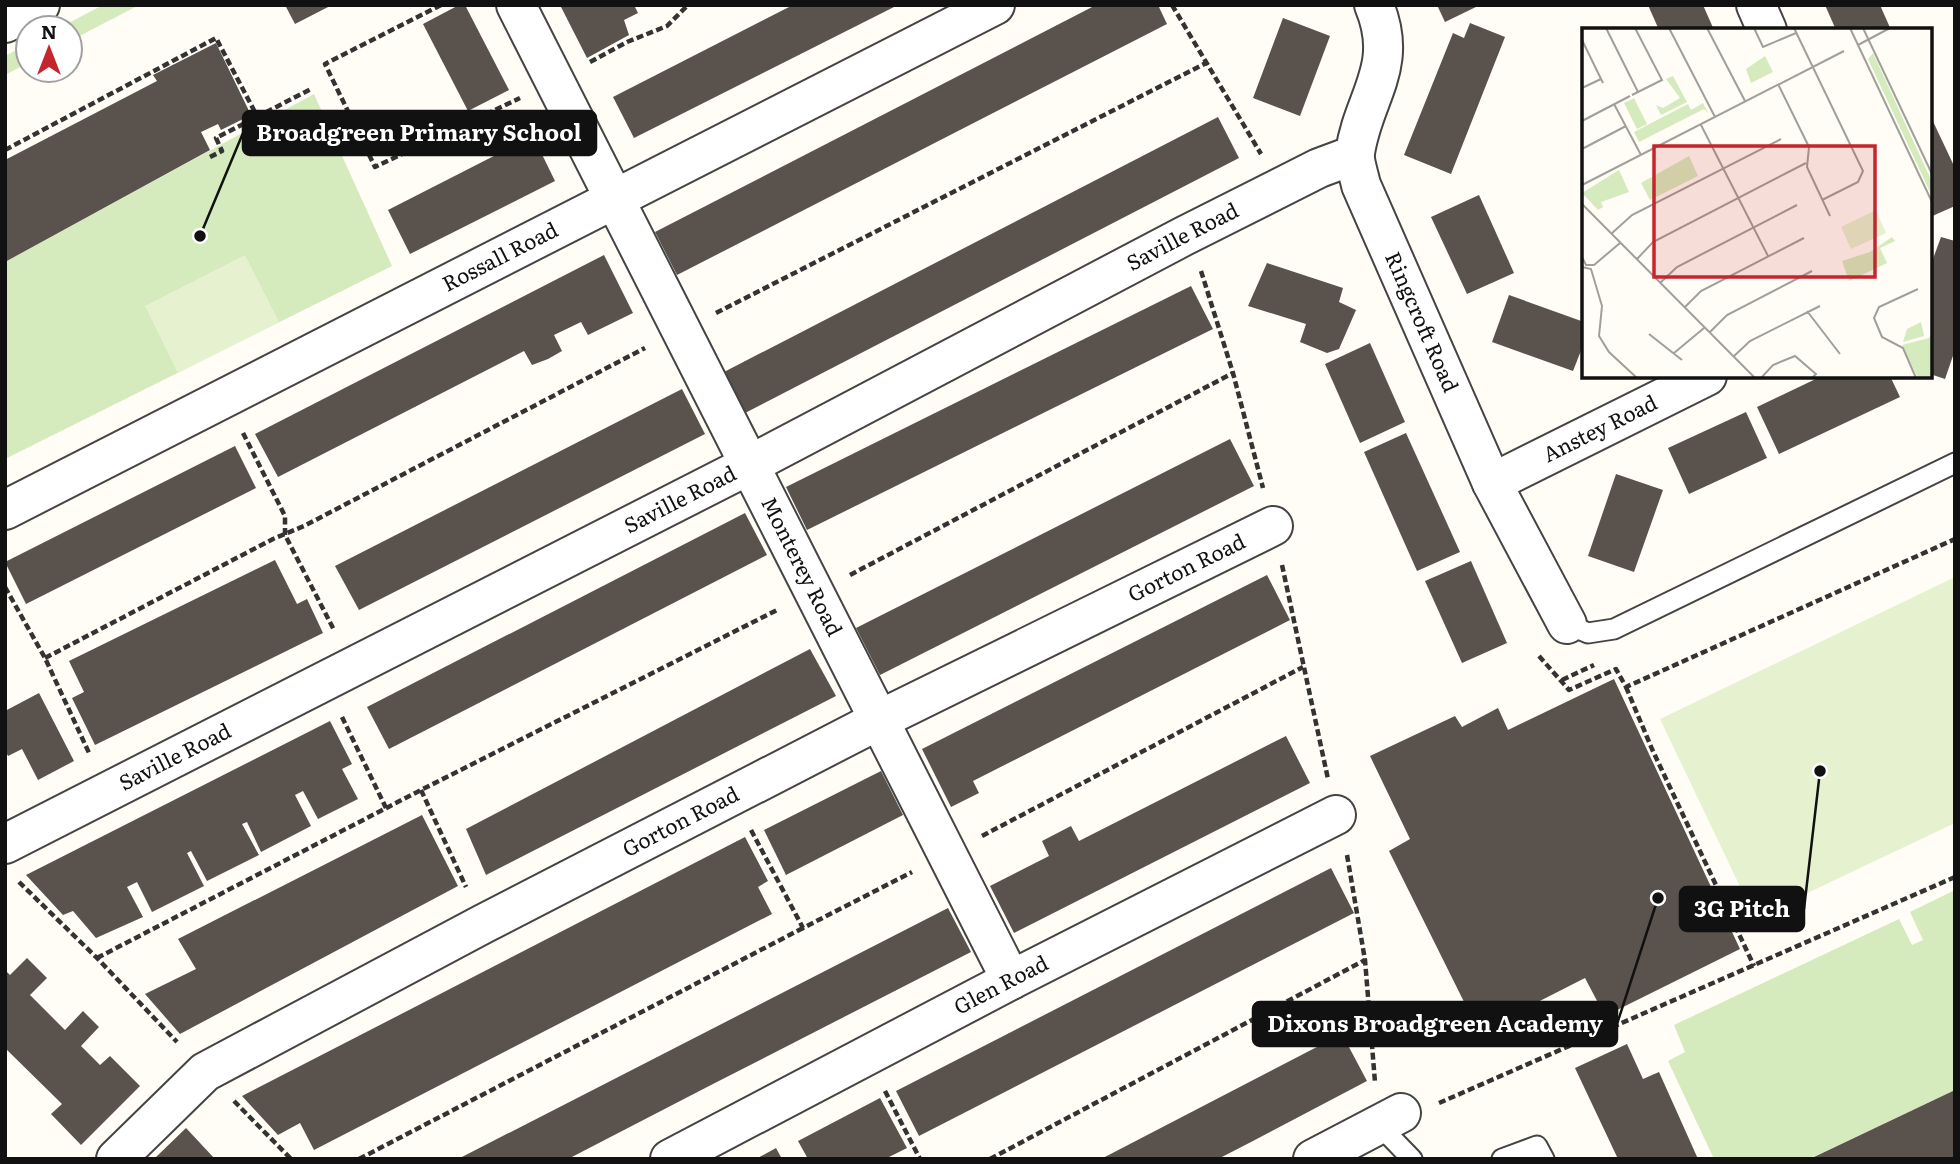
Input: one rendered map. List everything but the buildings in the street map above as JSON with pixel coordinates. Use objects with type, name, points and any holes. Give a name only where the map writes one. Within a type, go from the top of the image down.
[{"type":"street","points":[[5,23],[40,5]]},
{"type":"street","name":"Monterey Road","points":[[516,5],[1011,980]]},
{"type":"street","name":"Rossall Road","points":[[5,510],[995,5]]},
{"type":"street","points":[[1354,155],[1382,68],[1383,36],[1374,5]]},
{"type":"street","points":[[1756,5],[1766,28]]},
{"type":"street","name":"Saville Road","points":[[10,861],[109,792],[751,464],[1184,236],[1319,168],[1354,155]]},
{"type":"street","name":"Ringcroft Road","points":[[1354,155],[1361,185],[1492,483],[1567,624]]},
{"type":"street","name":"Anstey Road","points":[[1492,483],[1703,378]]},
{"type":"street","name":"Gorton Road","points":[[116,1159],[205,1072],[483,924],[879,720],[1273,526]]},
{"type":"street","name":"Glen Road","points":[[670,1159],[1011,980],[1336,815]]},
{"type":"street","points":[[1313,1159],[1390,1119]]},
{"type":"lane","points":[[1567,624],[1588,633],[1614,628],[1955,463]]},
{"type":"lane","points":[[1390,1119],[1412,1159]]},
{"type":"lane","points":[[1502,1159],[1537,1146],[1544,1159]]},
{"type":"path","points":[[441,5],[325,64],[376,167],[627,42],[667,26],[686,6]]},
{"type":"path","points":[[1172,5],[1208,62],[1280,189]]},
{"type":"path","points":[[5,149],[216,37],[257,116]]},
{"type":"path","points":[[45,657],[1208,62]]},
{"type":"path","points":[[210,157],[222,151],[216,138],[311,89]]},
{"type":"path","points":[[1184,236],[1205,280],[1233,373],[1295,617],[1303,667],[1336,815],[1350,864],[1390,1119],[1432,1106],[1955,877]]},
{"type":"path","points":[[97,958],[421,790],[789,604],[816,593],[1233,373]]},
{"type":"path","points":[[224,398],[285,516],[285,535],[339,673],[386,808]]},
{"type":"path","points":[[1626,687],[1955,539]]},
{"type":"path","points":[[5,587],[45,657],[109,792]]},
{"type":"path","points":[[1531,648],[1569,690],[1616,669],[1754,966]]},
{"type":"path","points":[[359,1159],[1303,667]]},
{"type":"path","points":[[421,790],[483,924]]},
{"type":"path","points":[[732,796],[803,928]]},
{"type":"path","points":[[10,861],[97,958],[291,1159]]},
{"type":"path","points":[[990,1159],[1365,960]]},
{"type":"path","points":[[867,1056],[920,1159]]},
{"type":"green space","points":[[103,5],[139,5],[84,34],[84,15]]},
{"type":"green space","points":[[14,51],[14,70],[5,75],[5,56]]},
{"type":"green space","points":[[314,94],[392,266],[5,459],[5,262]]},
{"type":"green space","points":[[245,255],[279,322],[178,373],[145,306]]},
{"type":"green space","points":[[1955,577],[1955,823],[1755,918],[1660,719]]},
{"type":"green space","points":[[1955,890],[1955,1090],[1809,1159],[1714,1159],[1668,1061],[1685,1052],[1674,1025],[1899,919],[1912,945],[1923,940],[1910,912]]},
{"type":"place","name":"Broadgreen Primary School","points":[[200,236]]},
{"type":"place","name":"3G Pitch","points":[[1820,771]]},
{"type":"place","name":"Dixons Broadgreen Academy","points":[[1658,898]]}]
